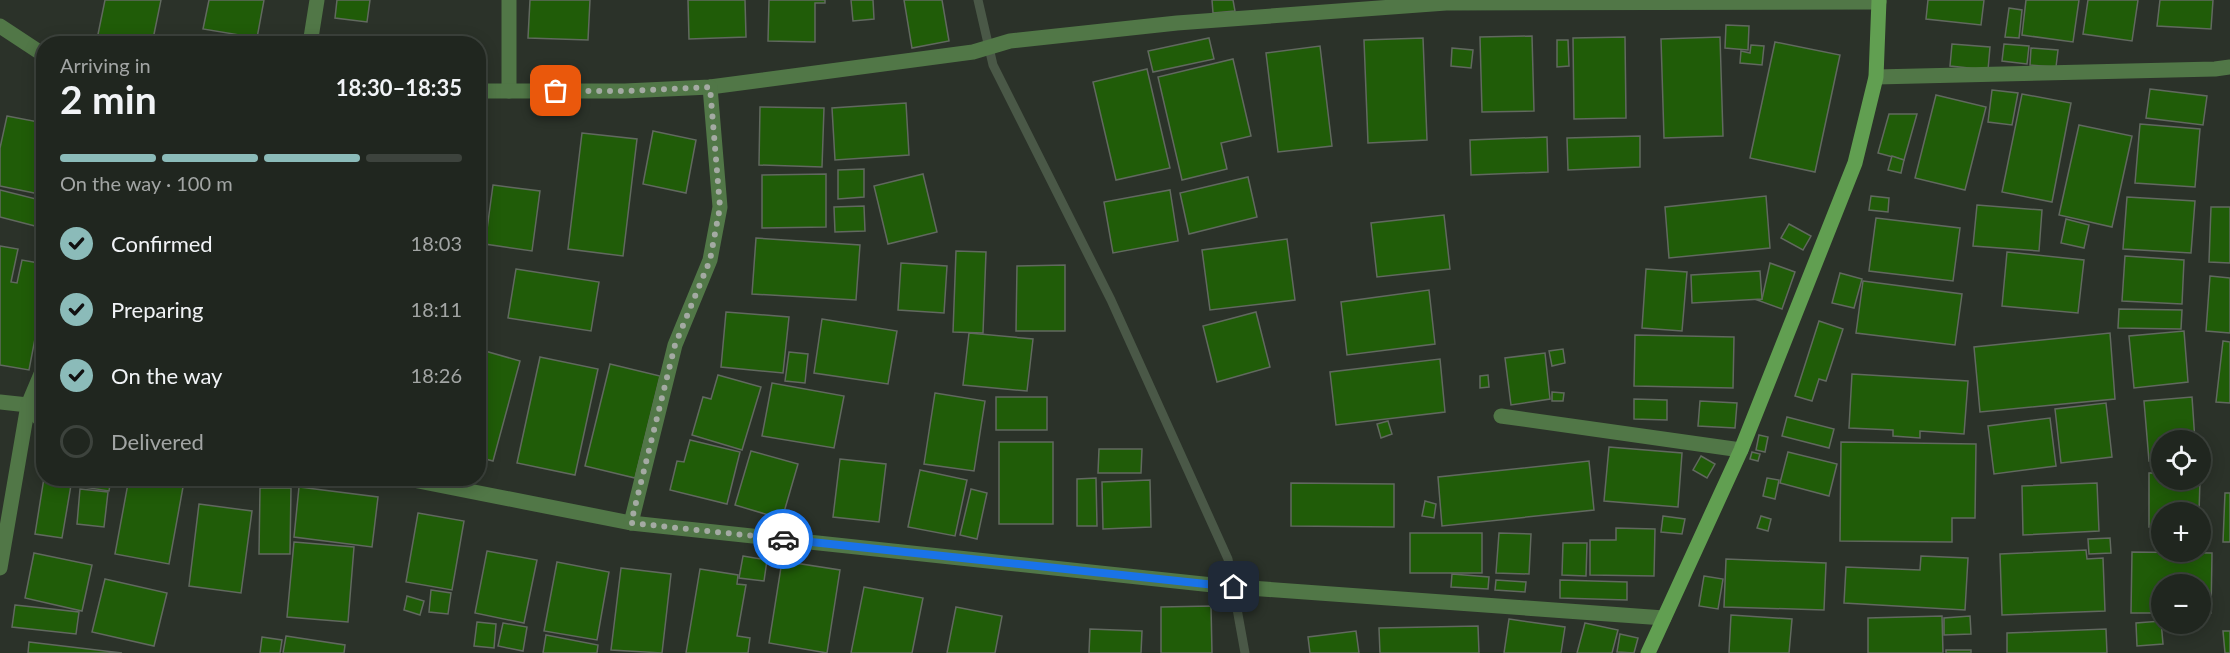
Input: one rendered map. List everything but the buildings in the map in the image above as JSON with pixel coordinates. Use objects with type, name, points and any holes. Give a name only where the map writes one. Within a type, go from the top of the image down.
[{"type":"street","points":[[311,36],[317,0]]},
{"type":"street","points":[[508,0],[509,91]]},
{"type":"street","points":[[486,91],[625,91],[710,87],[973,52],[1010,42],[1177,23],[1446,3],[1879,1],[1876,77],[1856,163],[1741,450],[1648,653]]},
{"type":"street","points":[[0,26],[36,50]]},
{"type":"street","points":[[1876,77],[2230,67]]},
{"type":"street","points":[[631,523],[675,345],[710,260],[720,207],[710,87]]},
{"type":"street","points":[[0,568],[28,405],[36,386]]},
{"type":"street","points":[[0,402],[28,405],[36,414]]},
{"type":"street","points":[[1501,416],[1741,450]]},
{"type":"street","points":[[444,486],[631,523],[1222,586],[1664,618]]},
{"type":"waterway","points":[[978,0],[993,65],[1111,300],[1228,559],[1245,653]]},
{"type":"way so far","points":[[556,91],[710,87],[720,207],[710,260],[675,345],[631,523],[783,539]]},
{"type":"route","points":[[783,539],[1234,587]]}]
